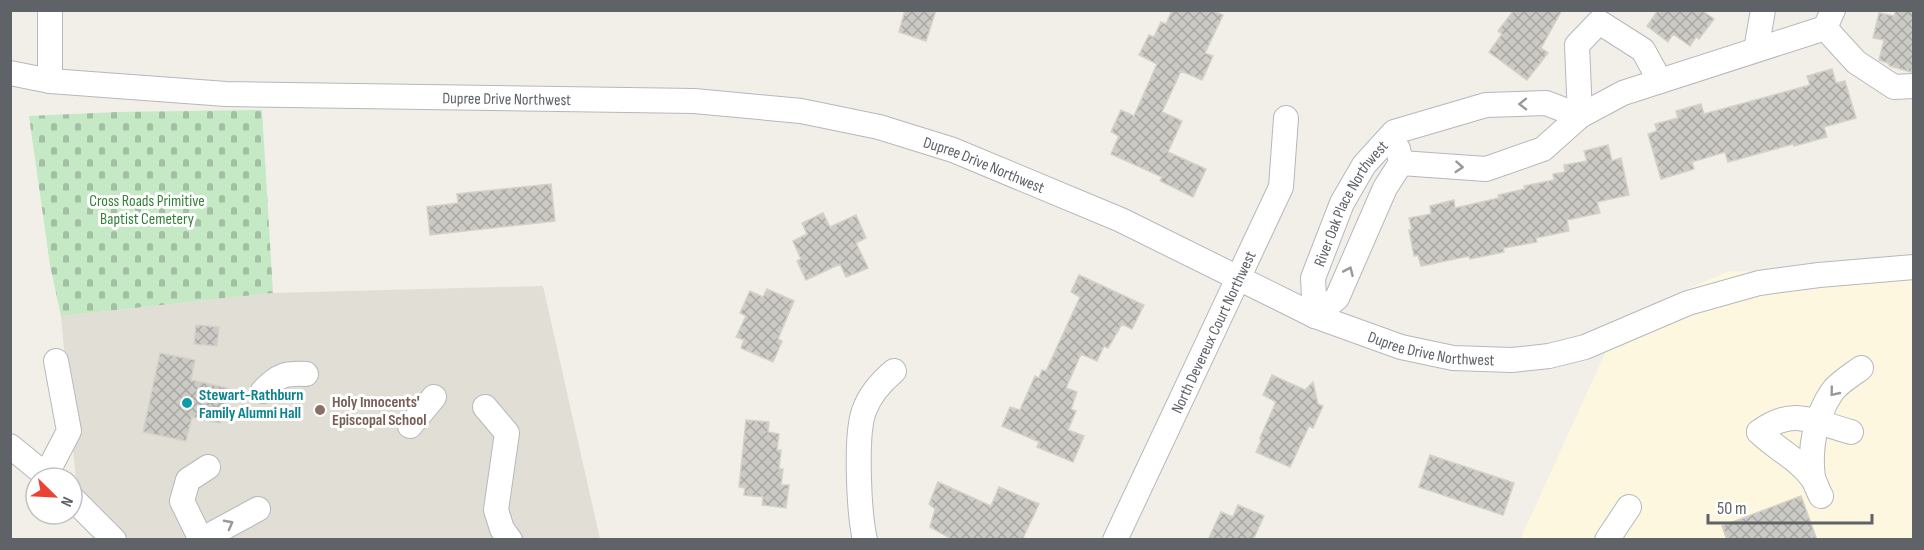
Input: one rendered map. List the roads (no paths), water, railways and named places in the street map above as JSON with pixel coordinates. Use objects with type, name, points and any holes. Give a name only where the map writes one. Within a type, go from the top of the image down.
[{"type":"street","points":[[50,10],[50,81]]},
{"type":"street","points":[[1756,50],[1762,10]]},
{"type":"street","name":"River Oak Place Northwest","points":[[1401,163],[1486,169],[1543,149],[1580,116],[1623,93],[1756,50],[1829,19],[1856,62],[1894,87],[1914,86]]},
{"type":"street","points":[[1580,116],[1577,45],[1599,22],[1643,50],[1660,81]]},
{"type":"street","name":"Dupree Drive Northwest","points":[[10,74],[50,81],[226,94],[694,100],[801,111],[879,128],[953,150],[1121,220],[1315,316],[1401,347],[1453,358],[1512,360],[1549,356],[1585,347],[1688,303],[1759,284],[1819,275],[1914,267]]},
{"type":"street","name":"River Oak Place Northwest","points":[[1315,316],[1313,278],[1342,203],[1364,165],[1394,132],[1486,105],[1546,103],[1580,116]]},
{"type":"street","name":"North Devereux Court Northwest","points":[[1114,540],[1281,187],[1286,118]]},
{"type":"street","name":"River Oak Place Northwest","points":[[1315,316],[1337,298],[1385,189],[1401,163],[1394,132]]},
{"type":"street","points":[[53,466],[69,431],[56,361]]},
{"type":"street","points":[[1817,423],[1800,436],[1777,438],[1759,432],[1773,446],[1790,456],[1817,487],[1811,454],[1817,423],[1832,390],[1861,368]]},
{"type":"street","points":[[865,540],[861,522],[860,429],[863,412],[870,396],[894,370]]},
{"type":"street","points":[[263,391],[274,379],[289,373],[306,374]]},
{"type":"street","points":[[410,426],[434,397]]},
{"type":"street","points":[[485,407],[507,433],[496,510],[502,529],[510,540]]},
{"type":"street","points":[[1817,423],[1851,432]]},
{"type":"street","points":[[10,446],[35,466]]},
{"type":"street","points":[[208,467],[188,480],[182,501],[201,540],[258,509]]},
{"type":"street","points":[[1607,540],[1629,507]]},
{"type":"street","points":[[84,510],[114,540]]},
{"type":"place","name":"Stewart-Rathburn Family Alumni Hall","points":[[187,403]]},
{"type":"place","name":"Holy Innocents' Episcopal School","points":[[320,410]]},
{"type":"park label","name":"Cross Roads Primitive Baptist Cemetery","points":[[147,209]]}]
